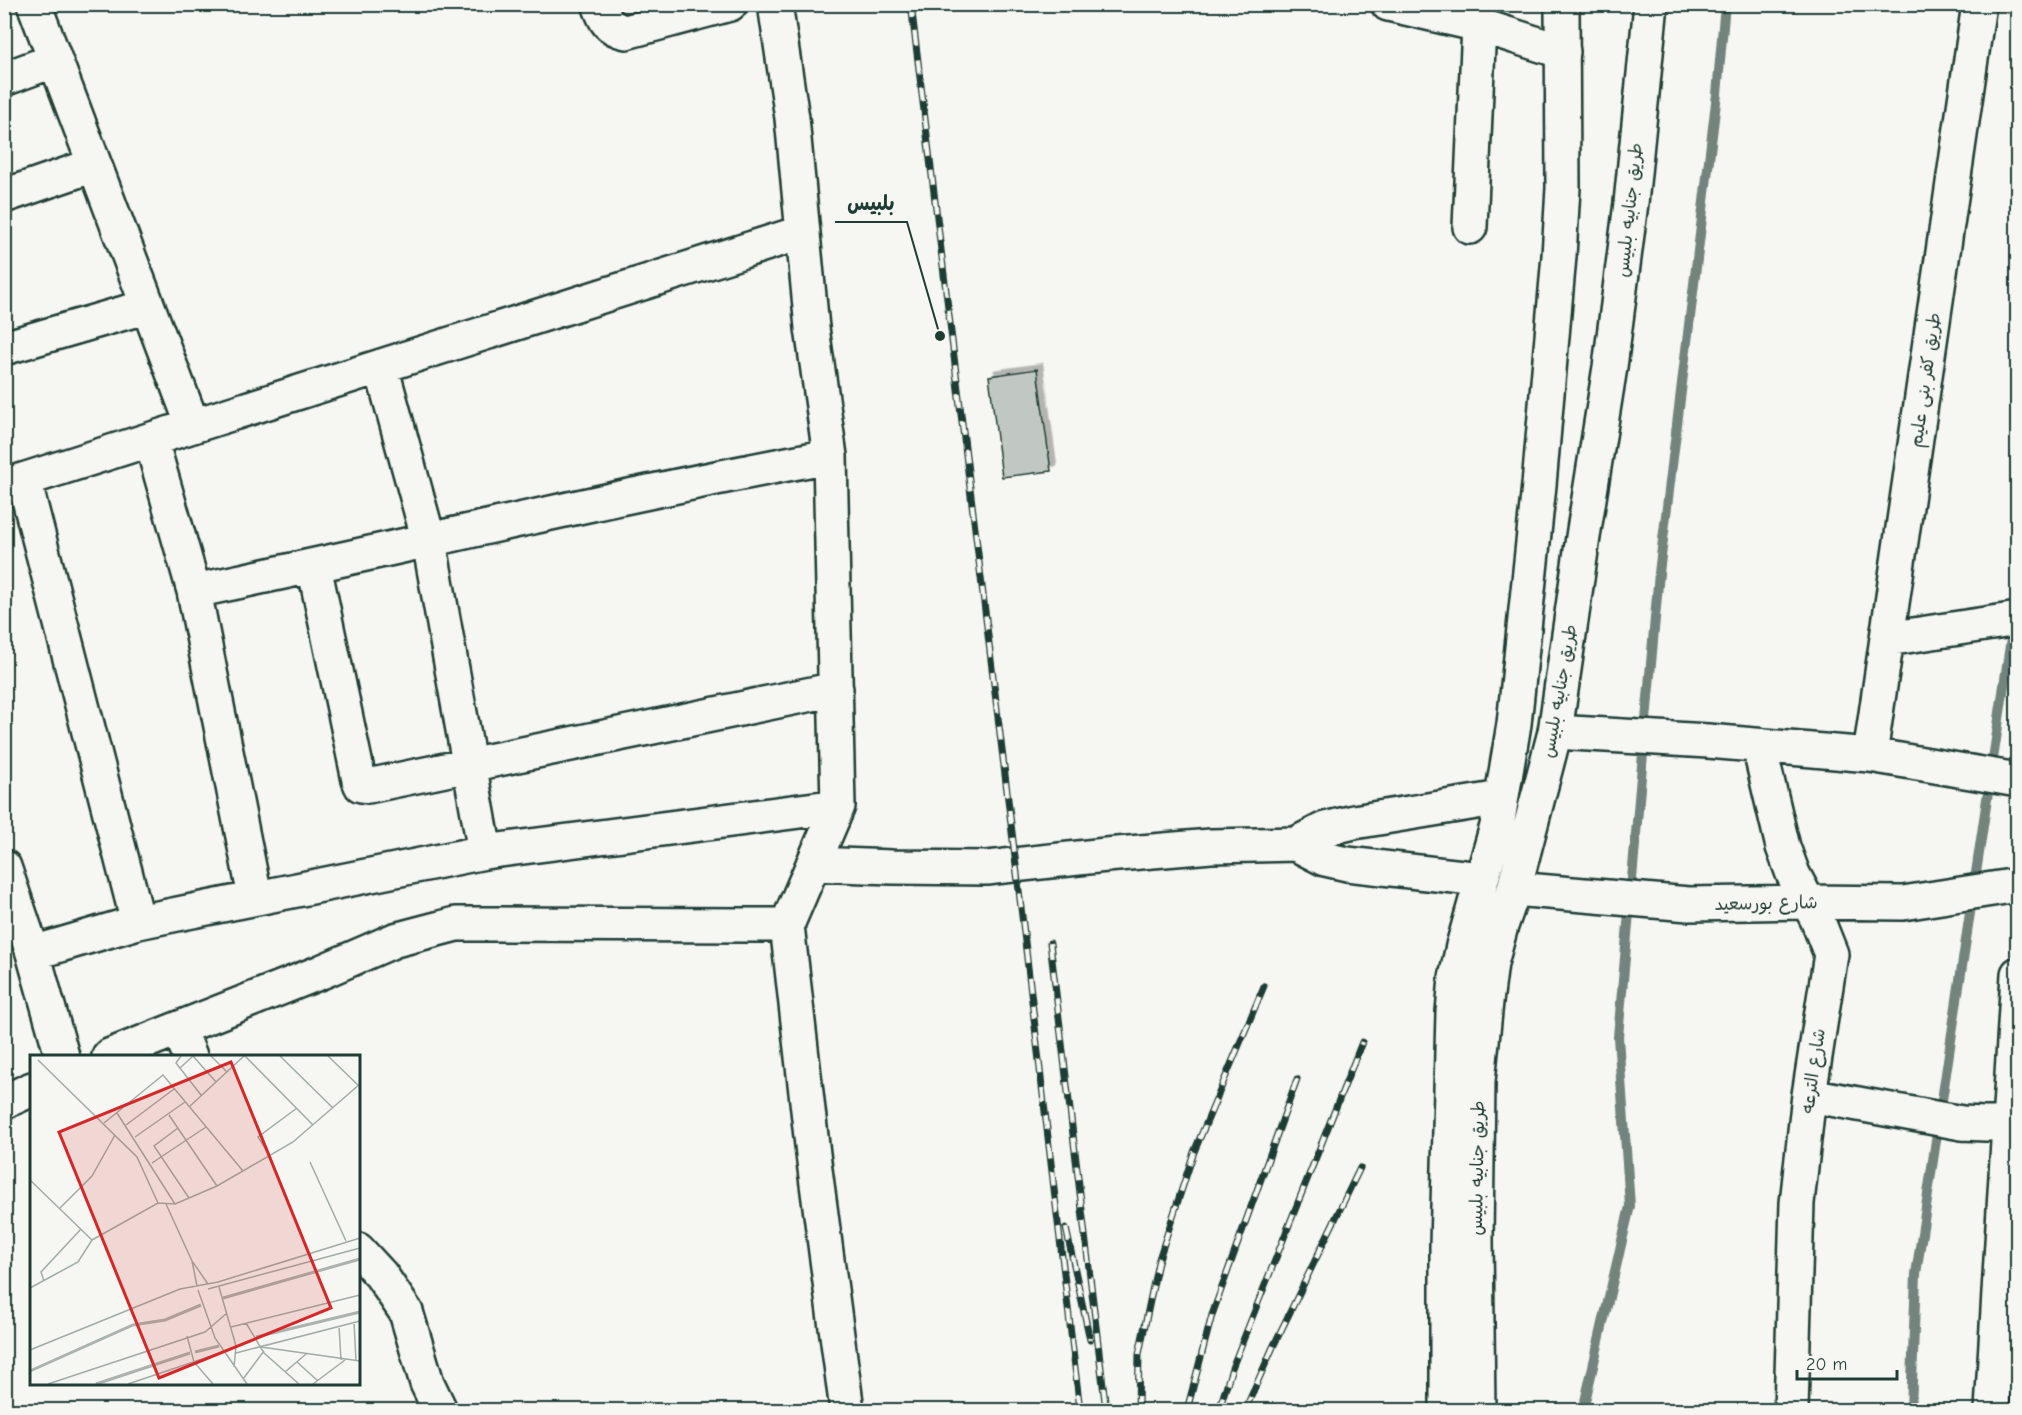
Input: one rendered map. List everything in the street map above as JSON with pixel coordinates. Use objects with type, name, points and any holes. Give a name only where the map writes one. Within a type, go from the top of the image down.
[{"type":"street","points":[[34,4],[193,426]]},
{"type":"street","points":[[599,4],[606,22],[614,29],[626,32],[729,4]]},
{"type":"street","points":[[775,4],[792,118],[812,328],[830,456],[838,806],[787,925],[813,1154],[847,1410]]},
{"type":"street","points":[[1388,4],[1479,25],[1563,52]]},
{"type":"street","name":"طريق جنابيه بلبيس","points":[[1447,1410],[1447,1246],[1453,1012],[1456,978],[1463,945],[1490,853],[1514,724],[1539,485],[1559,256],[1563,188],[1562,4]]},
{"type":"street","name":"طريق جنابيه بلبيس","points":[[1478,1410],[1476,1239],[1478,1081],[1491,963],[1500,926],[1514,889],[1555,732],[1610,367],[1631,203],[1651,4]]},
{"type":"street","name":"طريق كفر بنى عليم","points":[[1870,755],[1979,4]]},
{"type":"street","points":[[1470,227],[1479,25]]},
{"type":"street","points":[[4,79],[55,60]]},
{"type":"street","points":[[4,196],[94,165]]},
{"type":"street","points":[[138,922],[14,483],[803,232]]},
{"type":"street","points":[[4,348],[148,306]]},
{"type":"street","points":[[381,366],[429,541],[485,852]]},
{"type":"street","points":[[151,440],[194,591],[255,897]]},
{"type":"street","points":[[194,591],[705,479],[830,456]]},
{"type":"street","points":[[314,566],[358,780],[362,785],[368,786],[470,767],[836,689]]},
{"type":"street","points":[[1887,639],[2018,620]]},
{"type":"street","points":[[1555,732],[1708,741],[1870,755],[2018,780]]},
{"type":"street","name":"شارع الترعه","points":[[1759,746],[1783,847],[1806,902],[1828,946],[1831,959],[1809,1095],[1797,1203],[1791,1410]]},
{"type":"street","points":[[813,864],[987,868],[1210,846],[1296,844],[1325,829],[1502,798]]},
{"type":"street","points":[[33,953],[138,922],[485,852],[838,806]]},
{"type":"street","points":[[1296,844],[1325,859],[1347,864],[1481,879]]},
{"type":"street","points":[[4,867],[33,953],[62,1055]]},
{"type":"street","name":"شارع بورسعيد","points":[[1514,889],[1689,904],[1903,903],[2015,885]]},
{"type":"street","points":[[115,1055],[184,1043],[395,940],[456,924],[787,925]]},
{"type":"street","points":[[1992,1410],[2002,1122],[2018,974]]},
{"type":"street","points":[[4,1102],[30,1090]]},
{"type":"street","points":[[1809,1095],[2002,1122]]},
{"type":"street","points":[[360,1252],[381,1275],[406,1312],[427,1383],[440,1410]]},
{"type":"building","points":[[1037,369],[1051,471],[1002,477],[989,376]]},
{"type":"waterway","points":[[1583,1410],[1630,1206],[1618,1037],[1659,573],[1717,94],[1725,4]]},
{"type":"waterway","points":[[1911,1410],[1916,1274],[2018,592]]},
{"type":"railway","points":[[911,4],[1080,1410]]},
{"type":"railway","points":[[1050,943],[1106,1410]]},
{"type":"railway","points":[[1138,1410],[1139,1354],[1158,1262],[1194,1152],[1264,986]]},
{"type":"railway","points":[[1219,1410],[1232,1368],[1362,1042]]},
{"type":"railway","points":[[1187,1410],[1212,1315],[1297,1079]]},
{"type":"railway","points":[[1245,1410],[1360,1168]]},
{"type":"railway","points":[[1066,1228],[1090,1340]]},
{"type":"place","name":"بلبيس","points":[[940,336]]}]
